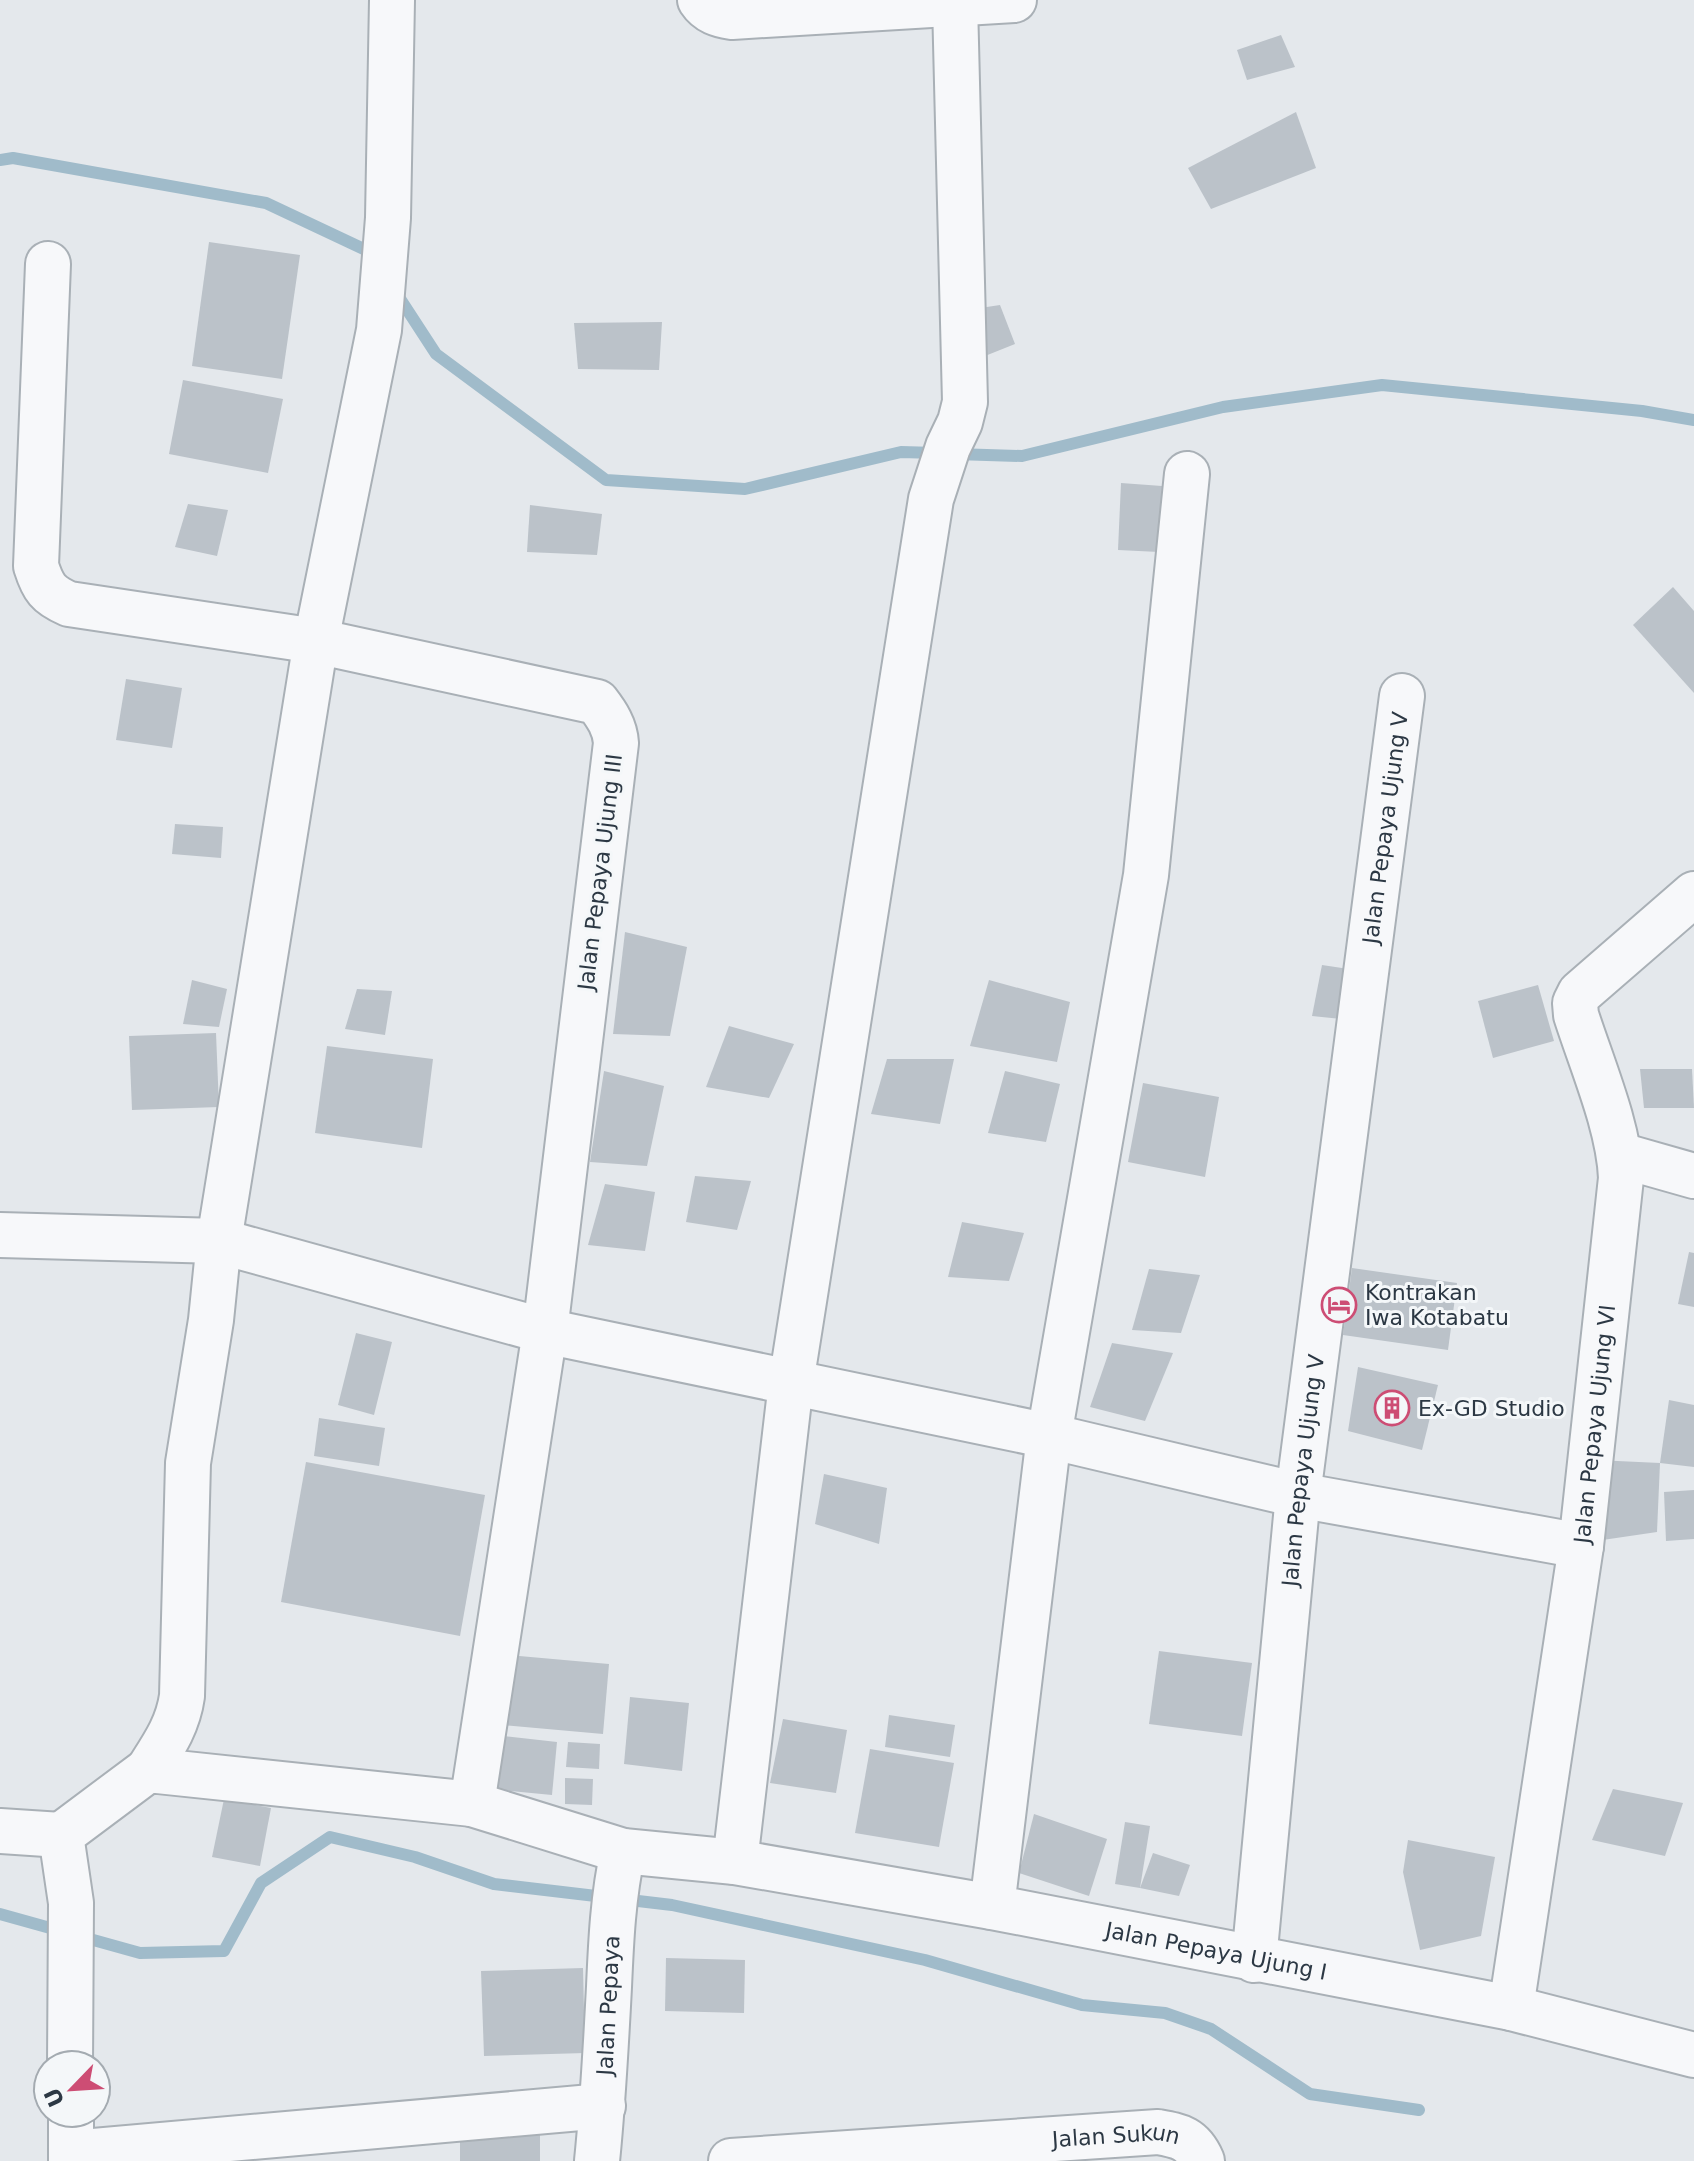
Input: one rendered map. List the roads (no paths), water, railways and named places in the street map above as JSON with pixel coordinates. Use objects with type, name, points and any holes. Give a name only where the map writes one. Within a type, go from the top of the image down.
[{"type":"street","points":[[0,1831],[61,1835],[148,1770],[173,1732],[180,1714],[188,1463],[211,1320],[219,1241],[316,641],[379,330],[388,218],[392,0]]},
{"type":"street","points":[[700,0],[705,8],[732,17],[1014,0]]},
{"type":"street","points":[[735,1862],[791,1383],[931,499],[965,402],[955,3]]},
{"type":"street","name":"Jalan Pepaya Ujung III","points":[[48,264],[36,566],[41,584],[53,597],[69,604],[316,641],[597,702],[615,732],[545,1331],[472,1804]]},
{"type":"street","points":[[992,1907],[1049,1436],[1146,875],[1187,474]]},
{"type":"street","name":"Jalan Pepaya Ujung V","points":[[1254,1960],[1298,1495],[1402,696]]},
{"type":"street","name":"Jalan Pepaya Ujung VI","points":[[1511,2008],[1581,1546],[1621,1178],[1620,1155],[1576,1015],[1575,1003],[1580,993],[1694,894]]},
{"type":"street","points":[[1620,1155],[1694,1176]]},
{"type":"street","points":[[0,1235],[219,1241],[545,1331],[1049,1436],[1298,1495],[1581,1546]]},
{"type":"street","name":"Jalan Pepaya Ujung I","points":[[148,1770],[472,1804],[620,1865],[735,1862],[992,1907],[1511,2008],[1694,2055]]},
{"type":"street","points":[[61,1835],[71,1903],[70,2049]]},
{"type":"street","name":"Jalan Pepaya","points":[[597,2161],[603,2106],[612,1930],[620,1865]]},
{"type":"street","points":[[71,2142],[603,2106]]},
{"type":"street","name":"Jalan Sukun","points":[[731,2161],[1158,2132],[1181,2136],[1198,2151],[1202,2161]]},
{"type":"waterway","points":[[0,160],[13,158],[266,203],[370,252],[374,258]]},
{"type":"waterway","points":[[395,291],[436,354],[606,480],[745,489],[901,452],[936,453]]},
{"type":"waterway","points":[[955,454],[1022,456],[1223,407],[1382,385],[1642,411],[1694,420]]},
{"type":"waterway","points":[[0,1914],[140,1953],[224,1951],[261,1883],[330,1837],[415,1857],[494,1884],[672,1905],[925,1960],[1082,2005],[1165,2013],[1211,2029],[1310,2094],[1419,2110]]},
{"type":"place","name":"Kontrakan Iwa Kotabatu","points":[[1339,1305]]},
{"type":"place","name":"Ex-GD Studio","points":[[1392,1408]]}]
